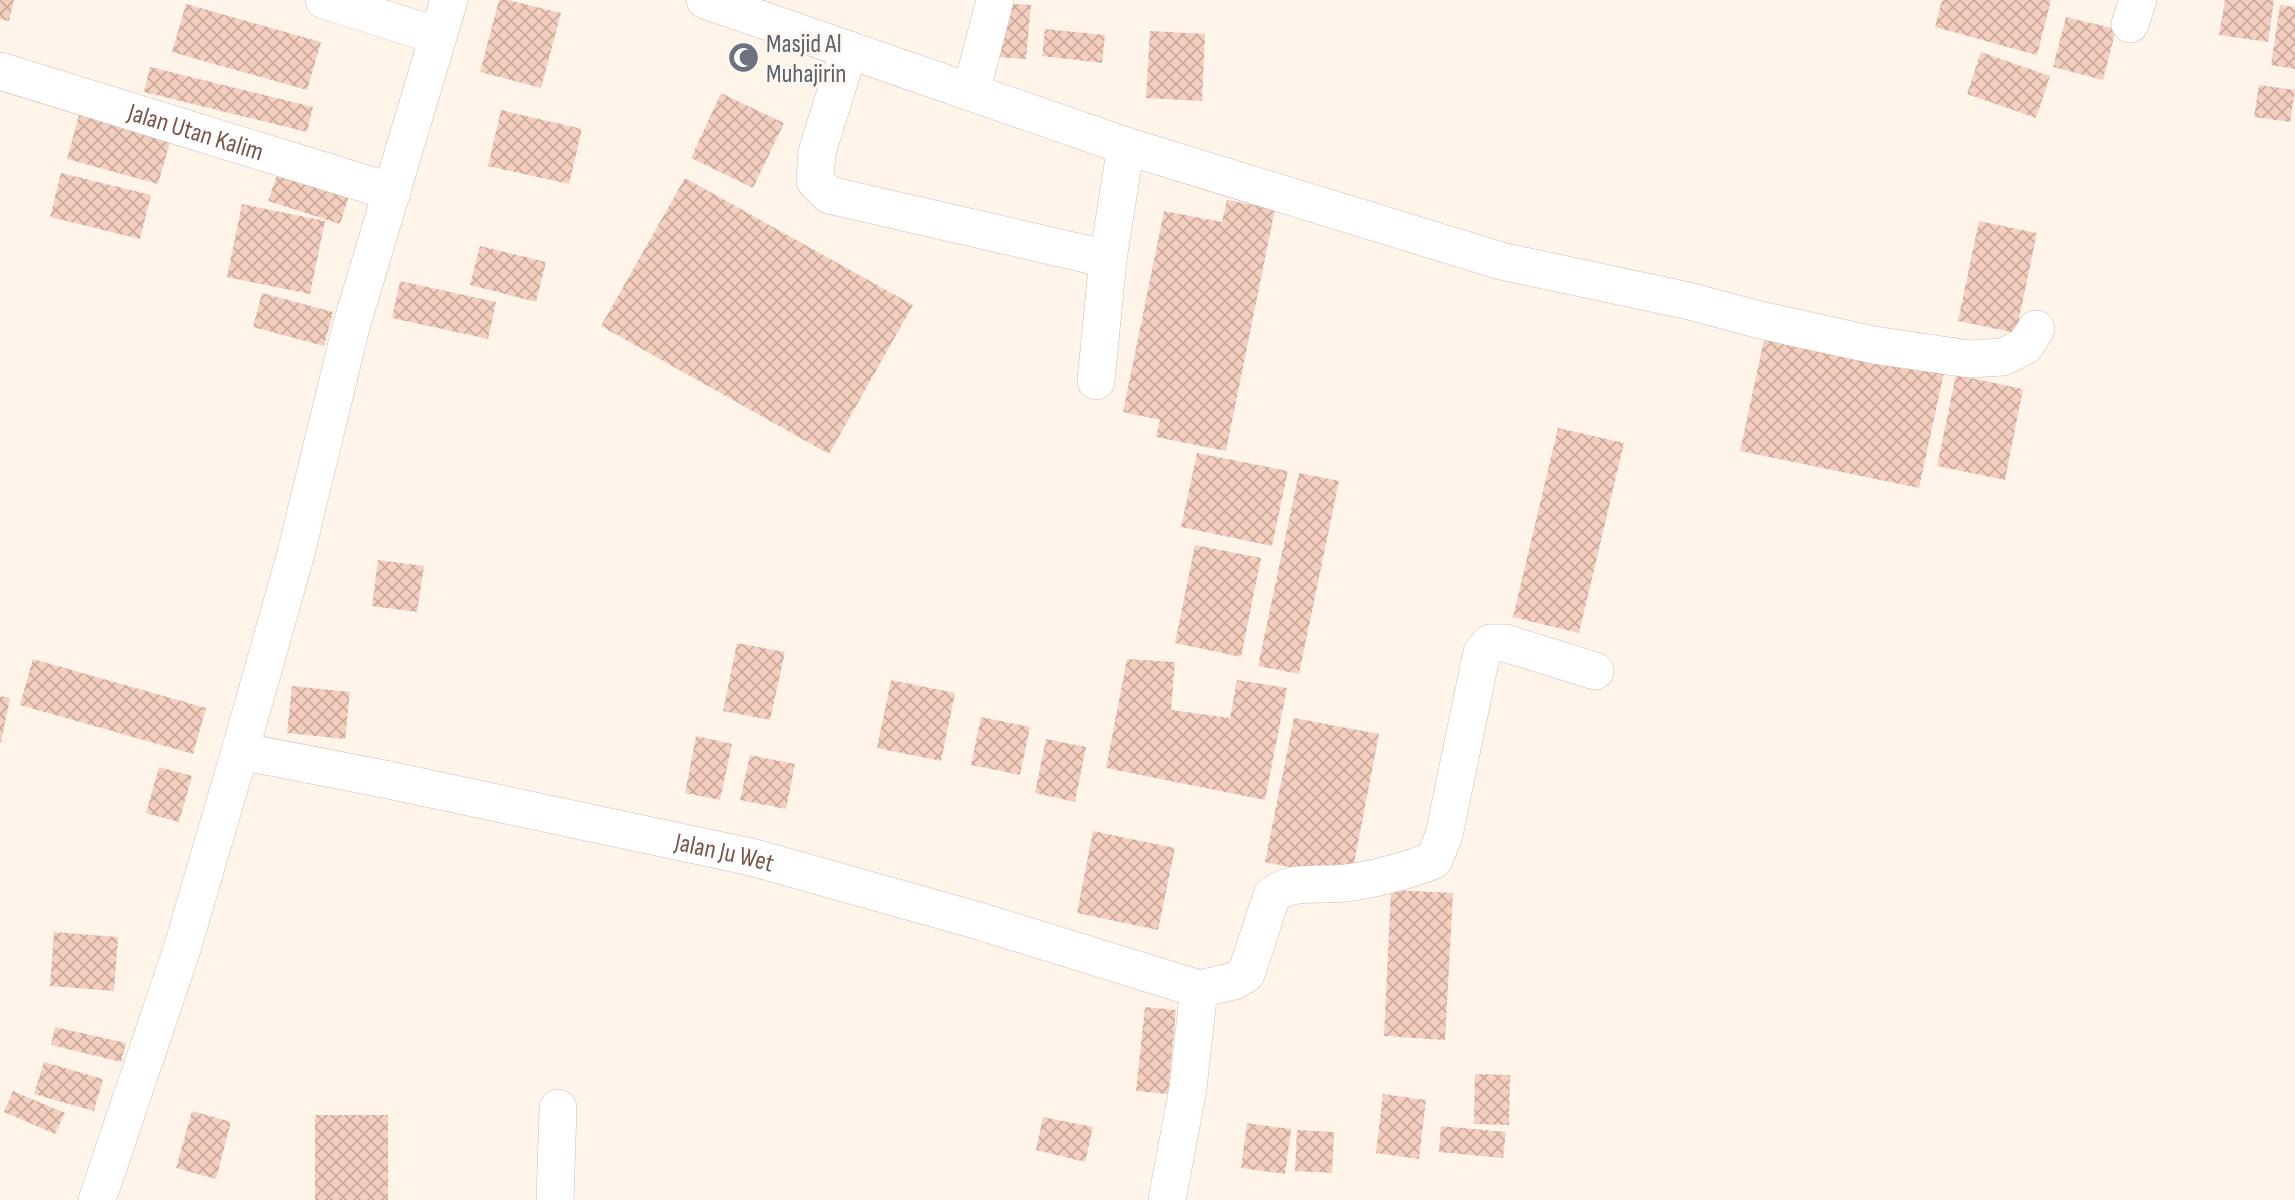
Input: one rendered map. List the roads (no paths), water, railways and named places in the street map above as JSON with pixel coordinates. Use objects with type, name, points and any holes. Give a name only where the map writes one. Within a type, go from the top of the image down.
[{"type":"street","points":[[324,0],[439,36]]},
{"type":"street","points":[[97,1200],[182,949],[295,557],[351,327],[449,0]]},
{"type":"street","points":[[705,0],[1126,146],[1501,261],[1689,301],[1874,345],[1969,359],[2003,357],[2025,346],[2036,329]]},
{"type":"street","points":[[971,92],[995,0]]},
{"type":"street","points":[[849,50],[817,152],[815,181],[829,195],[1108,259]]},
{"type":"street","name":"Jalan Utan Kalim","points":[[0,71],[392,192]]},
{"type":"street","points":[[1096,381],[1108,259],[1126,146]]},
{"type":"street","points":[[1167,1200],[1188,1088],[1199,989],[1234,981],[1245,974],[1272,895],[1283,887],[1295,884],[1346,883],[1434,860],[1444,835],[1482,652],[1490,643],[1505,643],[1595,671]]},
{"type":"street","name":"Jalan Ju Wet","points":[[240,751],[751,857],[979,921],[1199,989]]},
{"type":"street","points":[[555,1200],[558,1108]]},
{"type":"place","name":"Masjid Al Muhajirin","points":[[743,58]]}]
